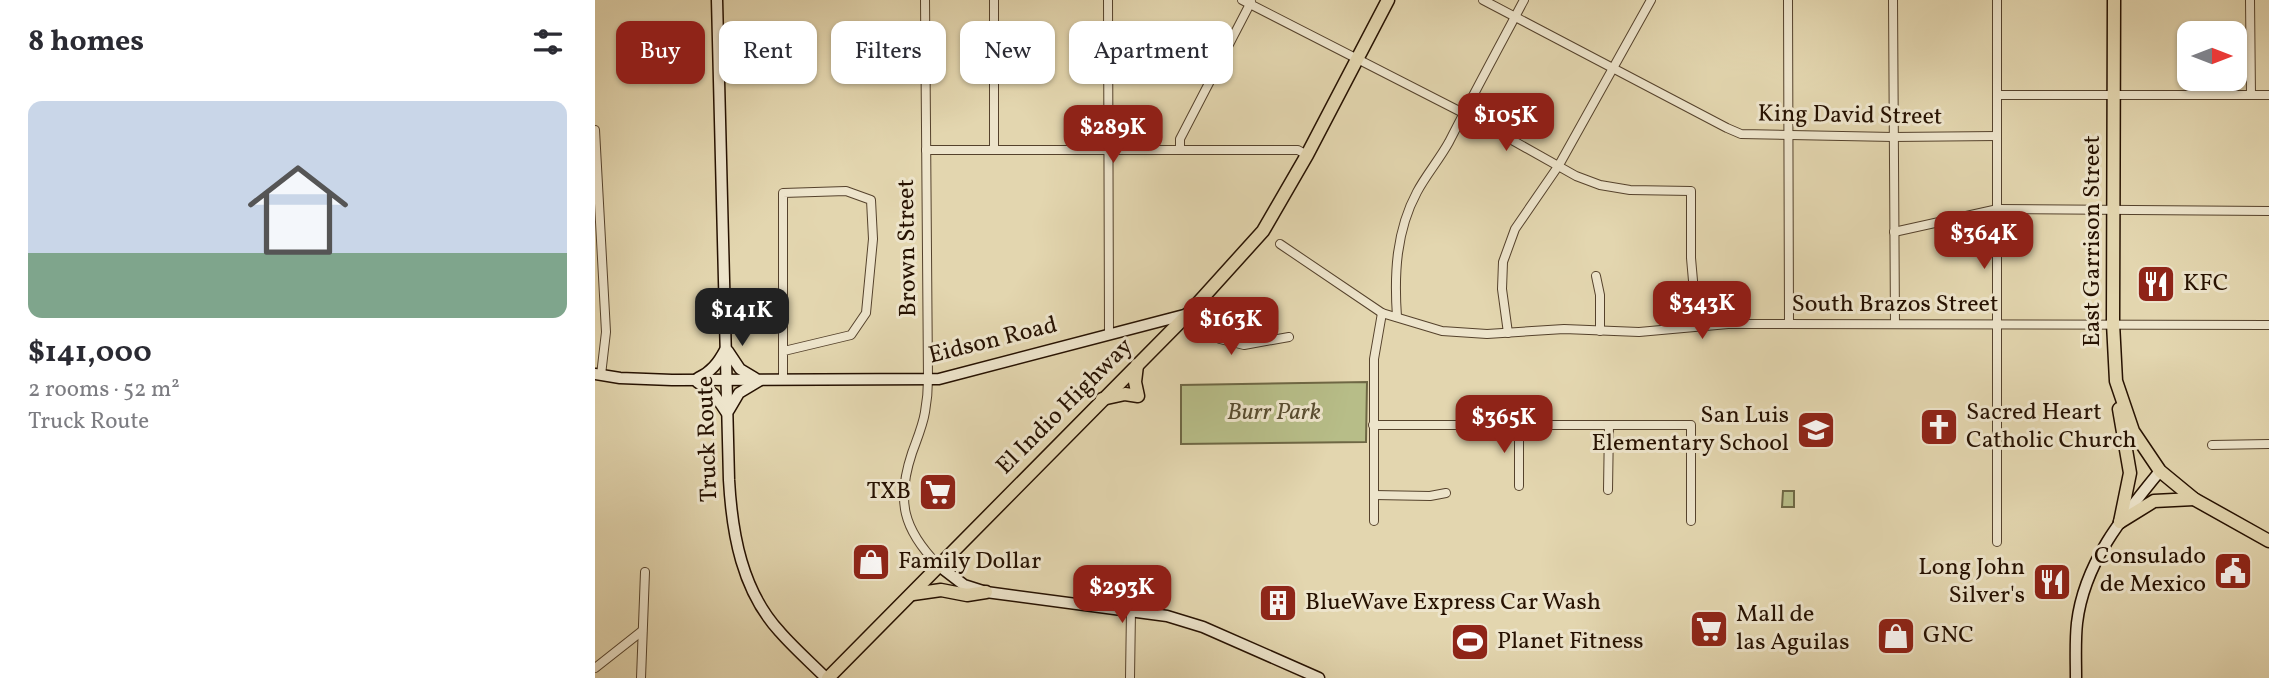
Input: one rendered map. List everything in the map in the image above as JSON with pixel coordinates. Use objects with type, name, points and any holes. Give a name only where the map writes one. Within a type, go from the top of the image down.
[{"type":"main road","name":"El Indio Highway","points":[[827,678],[1188,314],[1263,232],[1307,155],[1388,0]]},
{"type":"main road","name":"East Garrison Street","points":[[2114,0],[2113,323],[2116,381],[2133,431],[2160,471],[2193,499],[2269,541]]},
{"type":"main road","points":[[1102,400],[1125,394],[1138,396],[1135,382],[1137,364]]},
{"type":"main road","points":[[2116,381],[2122,436],[2128,453],[2130,472],[2120,522]]},
{"type":"main road","points":[[2120,522],[2154,501],[2193,499]]},
{"type":"main road","points":[[913,594],[940,590],[967,595],[986,592]]},
{"type":"street","name":"Truck Route","points":[[717,0],[730,507],[737,547],[755,597],[779,631],[827,678]]},
{"type":"street","name":"Brown Street","points":[[925,0],[928,379],[925,414],[907,467],[903,490],[904,508],[913,535],[938,565]]},
{"type":"street","points":[[994,0],[994,149]]},
{"type":"street","points":[[1108,0],[1109,333]]},
{"type":"street","name":"King David Street","points":[[1483,0],[1741,134],[1997,136]]},
{"type":"street","points":[[1397,317],[1396,269],[1402,229],[1416,193],[1446,147],[1524,0]]},
{"type":"street","points":[[1508,333],[1502,289],[1503,262],[1514,229],[1559,165],[1651,0]]},
{"type":"street","points":[[1788,0],[1789,324]]},
{"type":"street","points":[[1893,0],[1895,324]]},
{"type":"street","points":[[1997,0],[1997,542]]},
{"type":"street","points":[[2250,0],[2251,95]]},
{"type":"street","points":[[1179,150],[1180,139],[1248,2],[1464,114],[1576,176],[1600,185],[1630,190],[1691,191],[1691,258],[1697,326]]},
{"type":"street","points":[[1997,94],[2269,95]]},
{"type":"street","points":[[595,130],[598,255],[606,332],[598,374]]},
{"type":"street","points":[[926,150],[1298,150],[1307,155]]},
{"type":"street","points":[[783,380],[783,193],[846,191],[871,200],[873,239],[866,313],[851,335],[784,351]]},
{"type":"street","points":[[1894,232],[1998,209],[2269,211]]},
{"type":"street","name":"South Brazos Street","points":[[1280,244],[1382,313],[1443,331],[1477,334],[1564,329],[1639,332],[1697,326],[1789,324],[2269,325]]},
{"type":"street","points":[[1596,276],[1600,295],[1600,331]]},
{"type":"street","points":[[1374,521],[1374,359],[1382,313]]},
{"type":"street","points":[[1188,314],[1220,339],[1244,345],[1289,337]]},
{"type":"street","name":"Eidson Road","points":[[598,374],[652,380],[939,379],[1188,314]]},
{"type":"street","points":[[726,347],[740,369],[761,380],[739,393],[727,414],[714,394],[695,380],[715,366],[726,347]]},
{"type":"street","points":[[1373,425],[1691,425],[1691,521]]},
{"type":"street","points":[[1518,486],[1519,425]]},
{"type":"street","points":[[1608,490],[1609,425]]},
{"type":"street","points":[[2212,445],[2269,444]]},
{"type":"street","points":[[2076,678],[2075,639],[2081,598],[2095,561],[2125,513],[2160,471]]},
{"type":"street","points":[[1374,495],[1430,496],[1446,493]]},
{"type":"street","points":[[938,565],[964,585],[986,592],[1167,615],[1203,627],[1319,678]]},
{"type":"street","points":[[641,678],[645,572]]},
{"type":"street","points":[[1131,610],[1131,678]]},
{"type":"street","points":[[595,668],[642,631]]},
{"type":"green space","name":"Burr Park","points":[[1367,382],[1366,442],[1181,444],[1181,385]]},
{"type":"green space","points":[[1783,491],[1794,491],[1794,507],[1782,507]]},
{"type":"place","name":"KFC","points":[[2156,284]]},
{"type":"place","name":"Sacred Heart Catholic Church","points":[[1939,427]]},
{"type":"place","name":"San Luis Elementary School","points":[[1816,430]]},
{"type":"place","name":"TXB","points":[[938,492]]},
{"type":"place","name":"Family Dollar","points":[[871,562]]},
{"type":"place","name":"Consulado de Mexico","points":[[2233,571]]},
{"type":"place","name":"Long John Silver's","points":[[2052,582]]},
{"type":"place","name":"BlueWave Express Car Wash","points":[[1278,603]]},
{"type":"place","name":"Mall de las Aguilas","points":[[1709,629]]},
{"type":"place","name":"GNC","points":[[1896,636]]},
{"type":"place","name":"Planet Fitness","points":[[1470,642]]}]
